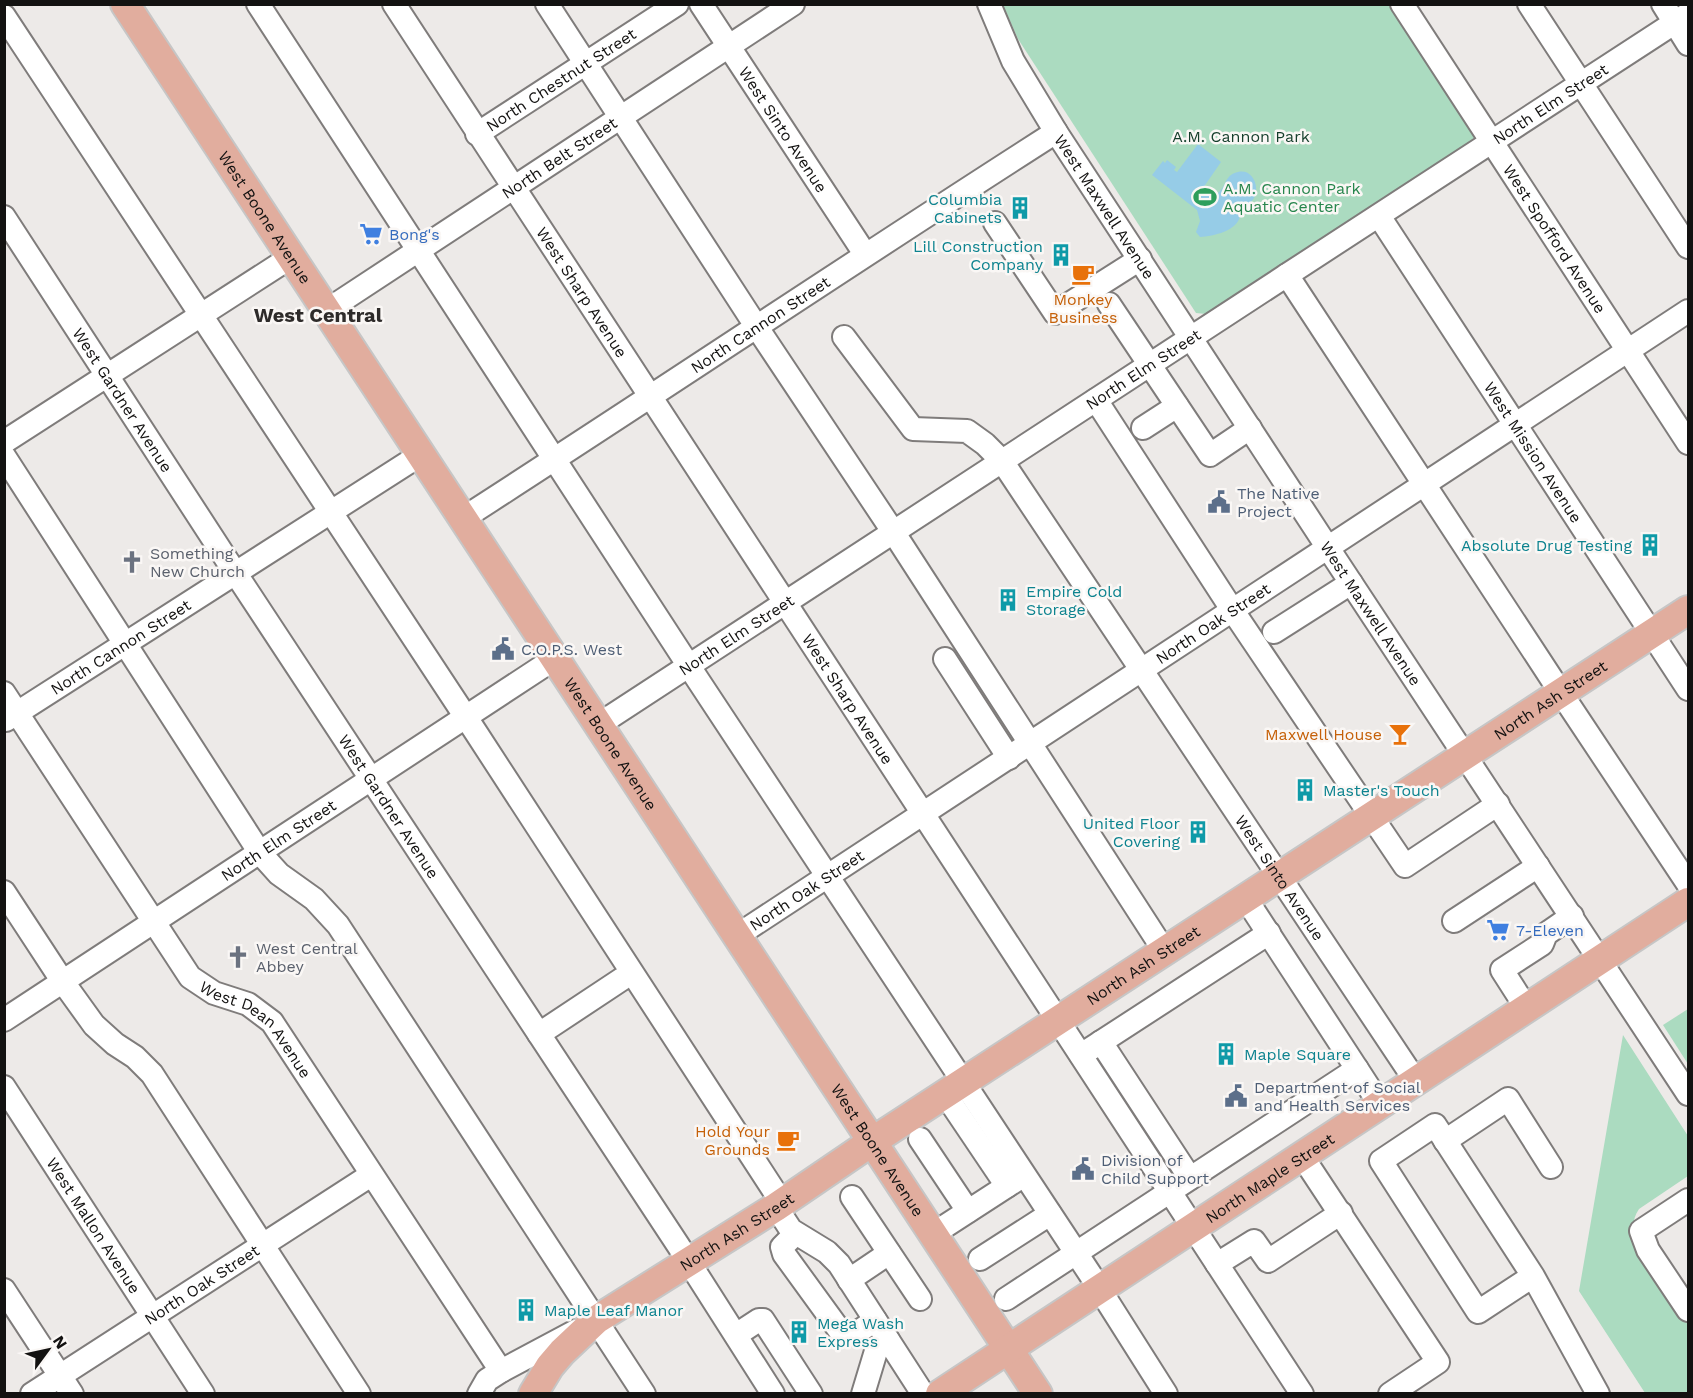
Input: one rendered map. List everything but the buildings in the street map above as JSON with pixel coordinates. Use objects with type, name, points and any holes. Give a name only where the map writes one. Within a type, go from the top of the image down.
[{"type":"main road","name":"West Boone Avenue","points":[[125,4],[1038,1394]]},
{"type":"main road","name":"North Ash Street","points":[[533,1394],[550,1366],[596,1320],[779,1205],[873,1141],[1689,610]]},
{"type":"main road","name":"North Maple Street","points":[[940,1394],[1192,1227],[1417,1083],[1689,902]]},
{"type":"street","points":[[258,4],[827,877],[954,1089],[1015,1180],[1050,1214],[1166,1394]]},
{"type":"street","name":"West Sharp Avenue","points":[[394,4],[1302,1394]]},
{"type":"street","points":[[547,4],[756,326],[894,532],[1165,951]]},
{"type":"street","name":"North Chestnut Street","points":[[477,134],[677,4]]},
{"type":"street","name":"West Sinto Avenue","points":[[701,4],[864,254]]},
{"type":"street","name":"North Belt Street","points":[[326,311],[793,4]]},
{"type":"street","name":"West Maxwell Avenue","points":[[989,4],[1013,61],[1056,132],[1689,1094]]},
{"type":"street","name":"West Spofford Avenue","points":[[1402,4],[1689,444]]},
{"type":"street","points":[[1529,4],[1689,247]]},
{"type":"street","points":[[1675,14],[1689,44]]},
{"type":"street","name":"North Elm Street","points":[[598,725],[1287,274],[1582,84],[1675,14]]},
{"type":"street","points":[[4,16],[466,717],[779,1205],[795,1234],[833,1257],[923,1394]]},
{"type":"street","name":"North Cannon Street","points":[[462,519],[864,254],[1056,132]]},
{"type":"street","name":"West Mission Avenue","points":[[1378,216],[1689,689]]},
{"type":"street","name":"West Gardner Avenue","points":[[4,217],[689,1262],[773,1394]]},
{"type":"street","points":[[995,224],[1055,313],[1140,260]]},
{"type":"street","points":[[4,442],[291,257]]},
{"type":"street","points":[[1287,274],[1689,885]]},
{"type":"street","points":[[1109,304],[1210,455],[1250,428]]},
{"type":"street","name":"North Oak Street","points":[[738,935],[1689,311]]},
{"type":"street","name":"West Sinto Avenue","points":[[844,337],[913,429],[967,431],[985,444],[1002,461],[1417,1083]]},
{"type":"street","points":[[1096,400],[1233,611],[1405,866],[1498,804]]},
{"type":"street","points":[[1143,428],[1177,406]]},
{"type":"street","name":"North Cannon Street","points":[[11,717],[420,455]]},
{"type":"street","points":[[4,456],[260,853],[279,874],[314,899],[338,925],[644,1394]]},
{"type":"street","points":[[1274,632],[1351,583]]},
{"type":"street","name":"North Elm Street","points":[[4,1020],[554,659]]},
{"type":"street","points":[[945,659],[1009,758]]},
{"type":"street","name":"West Dean Avenue","points":[[4,693],[11,717],[190,977],[213,993],[248,1004],[272,1022],[501,1371]]},
{"type":"street","points":[[1454,921],[1538,866]]},
{"type":"street","points":[[4,892],[94,1025],[115,1044],[135,1057],[152,1074],[261,1246],[359,1394]]},
{"type":"street","points":[[1246,899],[1381,1106]]},
{"type":"street","points":[[1527,1009],[1502,970],[1542,944],[1546,934],[1572,916]]},
{"type":"street","points":[[1080,1055],[1269,933]]},
{"type":"street","points":[[539,1034],[622,979]]},
{"type":"street","points":[[1101,1042],[1190,1178]]},
{"type":"street","points":[[1006,1299],[1357,1070]]},
{"type":"street","name":"West Mallon Avenue","points":[[4,1087],[203,1394]]},
{"type":"street","points":[[1445,1141],[1508,1100],[1551,1167]]},
{"type":"street","points":[[1120,1116],[1140,1103]]},
{"type":"street","points":[[1533,1276],[1478,1312],[1381,1161],[1435,1125],[1533,1276],[1598,1394]]},
{"type":"street","points":[[920,1139],[968,1211]]},
{"type":"street","points":[[1302,1156],[1438,1362],[1390,1394]]},
{"type":"street","name":"North Oak Street","points":[[32,1394],[66,1384],[153,1317],[371,1175]]},
{"type":"street","points":[[933,1234],[1015,1180]]},
{"type":"street","points":[[852,1197],[920,1299]]},
{"type":"street","points":[[1689,1200],[1641,1231],[1648,1250],[1689,1310]]},
{"type":"street","points":[[1217,1264],[1254,1240],[1268,1261],[1341,1213]]},
{"type":"street","points":[[980,1259],[1050,1214]]},
{"type":"street","points":[[795,1234],[782,1247],[784,1254],[840,1331],[856,1334],[875,1320]]},
{"type":"street","points":[[849,1280],[890,1253]]},
{"type":"street","points":[[4,1290],[66,1384]]},
{"type":"street","name":"North Ash Street","points":[[479,1394],[486,1380],[596,1320]]},
{"type":"street","points":[[736,1335],[759,1320],[763,1320],[811,1394]]},
{"type":"street","points":[[863,1394],[876,1351],[888,1340]]},
{"type":"green space","name":"A.M. Cannon Park","points":[[1003,5],[1393,5],[1474,129],[1475,136],[1471,142],[1206,314],[1196,313],[1018,39]]},
{"type":"green space","points":[[1688,1009],[1688,1064],[1663,1025]]},
{"type":"green space","points":[[1623,1035],[1688,1136],[1688,1176],[1639,1209],[1634,1222],[1635,1237],[1641,1252],[1688,1323],[1688,1393],[1645,1393],[1579,1291]]},
{"type":"water","points":[[1198,144],[1221,162],[1201,191],[1212,196],[1217,194],[1229,176],[1238,172],[1250,175],[1256,186],[1254,198],[1250,203],[1233,205],[1233,210],[1240,216],[1230,229],[1200,237],[1196,232],[1200,221],[1197,210],[1152,175],[1163,161],[1165,163],[1167,160],[1176,167],[1174,170],[1177,172]]},
{"type":"place","name":"A.M. Cannon Park Aquatic Center","points":[[1205,197]]},
{"type":"place","name":"Columbia Cabinets","points":[[1020,208]]},
{"type":"place","name":"Bong's","points":[[371,234]]},
{"type":"place","name":"Lill Construction Company","points":[[1061,255]]},
{"type":"place","name":"Monkey Business","points":[[1083,274]]},
{"type":"place","name":"The Native Project","points":[[1219,502]]},
{"type":"place","name":"Absolute Drug Testing","points":[[1650,545]]},
{"type":"place","name":"Something New Church","points":[[132,562]]},
{"type":"place","name":"Empire Cold Storage","points":[[1008,600]]},
{"type":"place","name":"C.O.P.S. West","points":[[503,649]]},
{"type":"place","name":"Maxwell House","points":[[1400,734]]},
{"type":"place","name":"Master's Touch","points":[[1305,790]]},
{"type":"place","name":"United Floor Covering","points":[[1198,832]]},
{"type":"place","name":"7-Eleven","points":[[1498,930]]},
{"type":"place","name":"West Central Abbey","points":[[238,957]]},
{"type":"place","name":"Maple Square","points":[[1226,1054]]},
{"type":"place","name":"Department of Social and Health Services","points":[[1236,1096]]},
{"type":"place","name":"Hold Your Grounds","points":[[788,1140]]},
{"type":"place","name":"Division of Child Support","points":[[1083,1169]]},
{"type":"place","name":"Maple Leaf Manor","points":[[526,1310]]},
{"type":"place","name":"Mega Wash Express","points":[[799,1332]]},
{"type":"district","name":"West Central","points":[[318,315]]}]
